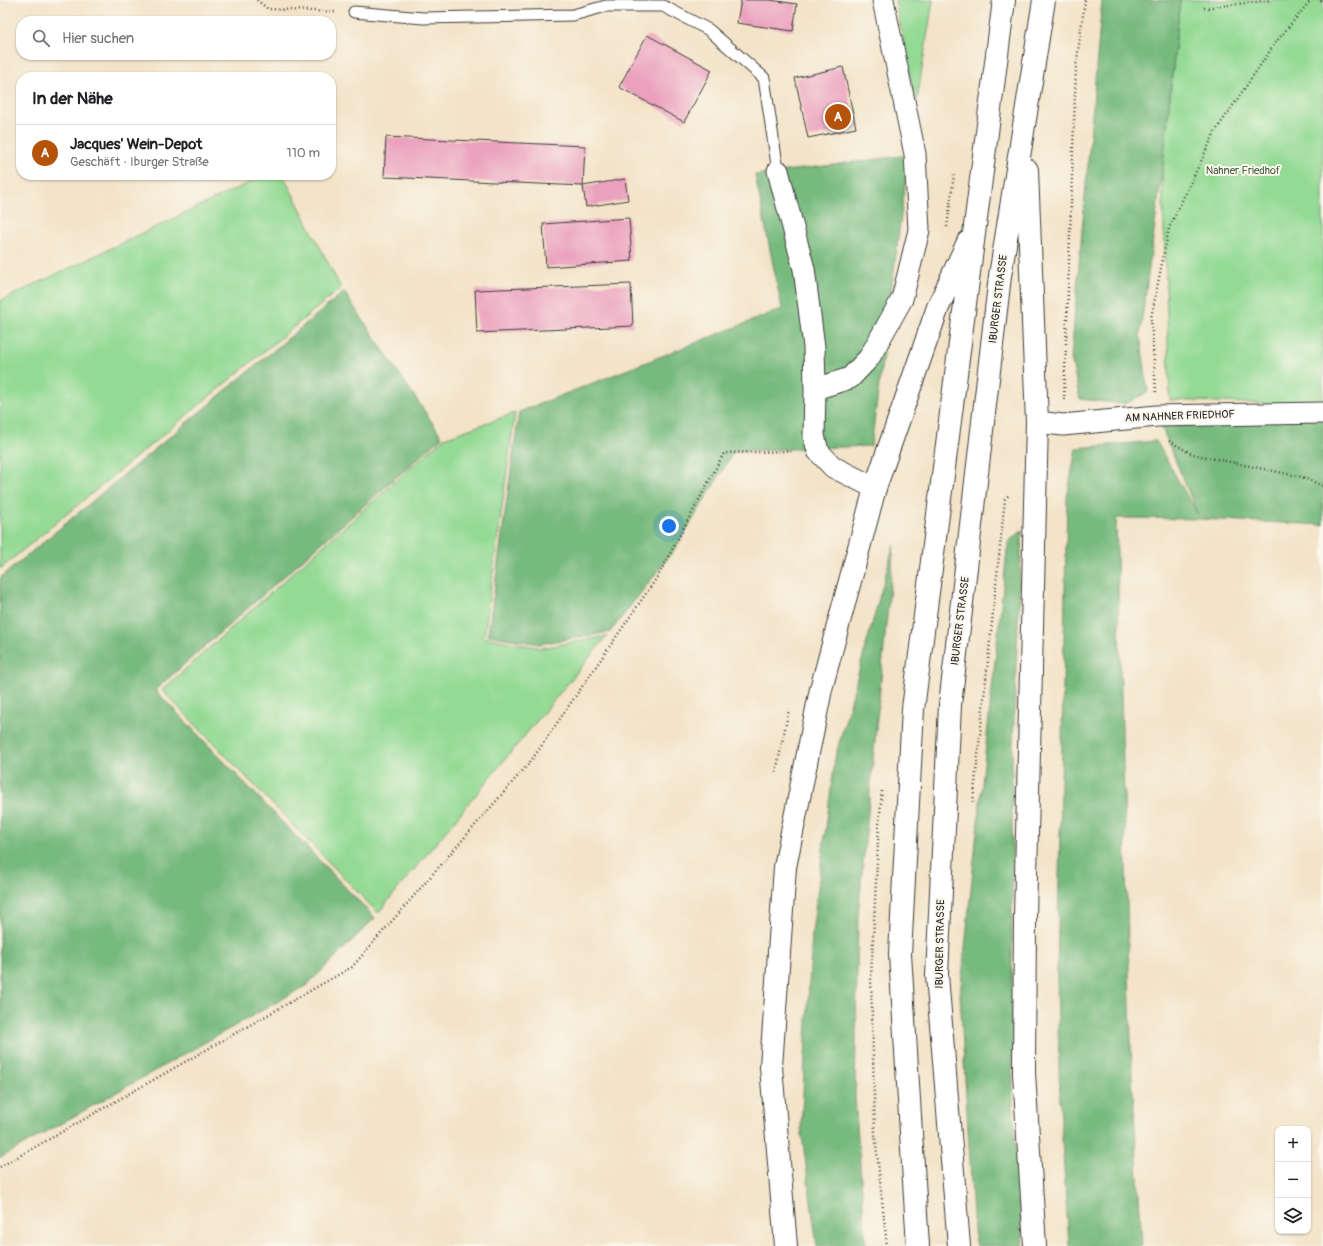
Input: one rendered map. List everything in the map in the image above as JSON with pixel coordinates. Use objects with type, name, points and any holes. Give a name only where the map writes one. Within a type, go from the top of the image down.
[{"type":"main road","points":[[918,1246],[900,954],[912,725],[1004,0]]},
{"type":"main road","name":"IBURGER STRASSE","points":[[959,1246],[937,975],[950,705],[1000,276],[1044,0]]},
{"type":"main road","points":[[1025,123],[1037,422],[1024,1066],[1035,1246]]},
{"type":"main road","points":[[786,1246],[771,1068],[785,867],[821,689],[875,488],[938,307],[976,223]]},
{"type":"street","points":[[816,389],[850,378],[869,358],[902,299],[919,230],[915,154],[883,0]]},
{"type":"street","points":[[778,171],[804,269],[814,347],[816,389],[814,436],[818,451],[833,467],[875,488]]},
{"type":"street","name":"AM NAHNER FRIEDHOF","points":[[1037,422],[1063,425],[1157,416],[1323,413]]},
{"type":"lane","points":[[354,12],[423,18],[573,15],[606,6],[663,6],[709,30],[764,78],[778,171]]},
{"type":"path","points":[[257,0],[268,9],[354,12]]},
{"type":"path","points":[[1063,425],[1076,67],[1086,0]]},
{"type":"path","points":[[1204,8],[1271,0]]},
{"type":"path","points":[[1157,416],[1152,318],[1169,228],[1215,132],[1276,42],[1311,0]]},
{"type":"path","points":[[1167,440],[1192,454],[1302,477],[1323,486]]},
{"type":"path","points":[[0,1167],[352,968],[531,761],[658,576],[724,453],[818,451]]},
{"type":"path","points":[[972,804],[1005,499],[1018,486],[1036,482]]},
{"type":"green space","points":[[895,0],[933,0],[916,106]]},
{"type":"green space","points":[[1102,0],[1180,0],[1162,173],[1140,334],[1148,392],[1125,404],[1080,399],[1071,358]]},
{"type":"green space","name":"Nahner Friedhof","points":[[1180,0],[1323,0],[1323,406],[1170,400],[1162,173]]},
{"type":"green space","points":[[909,155],[871,446],[734,451],[675,549],[610,632],[539,644],[488,635],[519,412],[782,309],[755,175]]},
{"type":"green space","points":[[254,180],[286,180],[341,288],[0,569],[0,301]]},
{"type":"green space","points":[[344,292],[442,437],[155,690],[375,918],[307,985],[0,1158],[0,578]]},
{"type":"green space","points":[[1323,407],[1323,525],[1200,519],[1116,518],[1132,1076],[1142,1246],[1069,1246],[1060,1106],[1057,977],[1067,498],[1076,448],[1156,441],[1198,515],[1157,416]]},
{"type":"green space","points":[[515,413],[484,637],[541,648],[607,636],[378,913],[162,690],[444,438]]},
{"type":"green space","points":[[1022,531],[1012,767],[1012,972],[1013,1105],[1023,1246],[977,1246],[974,1231],[960,995],[1008,542]]},
{"type":"green space","points":[[894,544],[858,915],[855,1098],[866,1246],[817,1246],[801,1128],[812,933],[835,758]]},
{"type":"building","points":[[741,0],[770,0],[797,4],[793,31],[737,23]]},
{"type":"building","points":[[647,35],[712,70],[684,122],[619,87]]},
{"type":"building","points":[[843,67],[856,128],[808,138],[795,78]]},
{"type":"building","points":[[386,137],[585,146],[583,186],[384,177]]},
{"type":"building","points":[[625,179],[628,200],[586,207],[583,186]]},
{"type":"building","points":[[629,218],[632,261],[546,267],[543,224]]},
{"type":"building","points":[[631,284],[633,326],[477,333],[475,290]]},
{"type":"place","name":"Jacques' Wein-Depot","points":[[838,117]]}]
